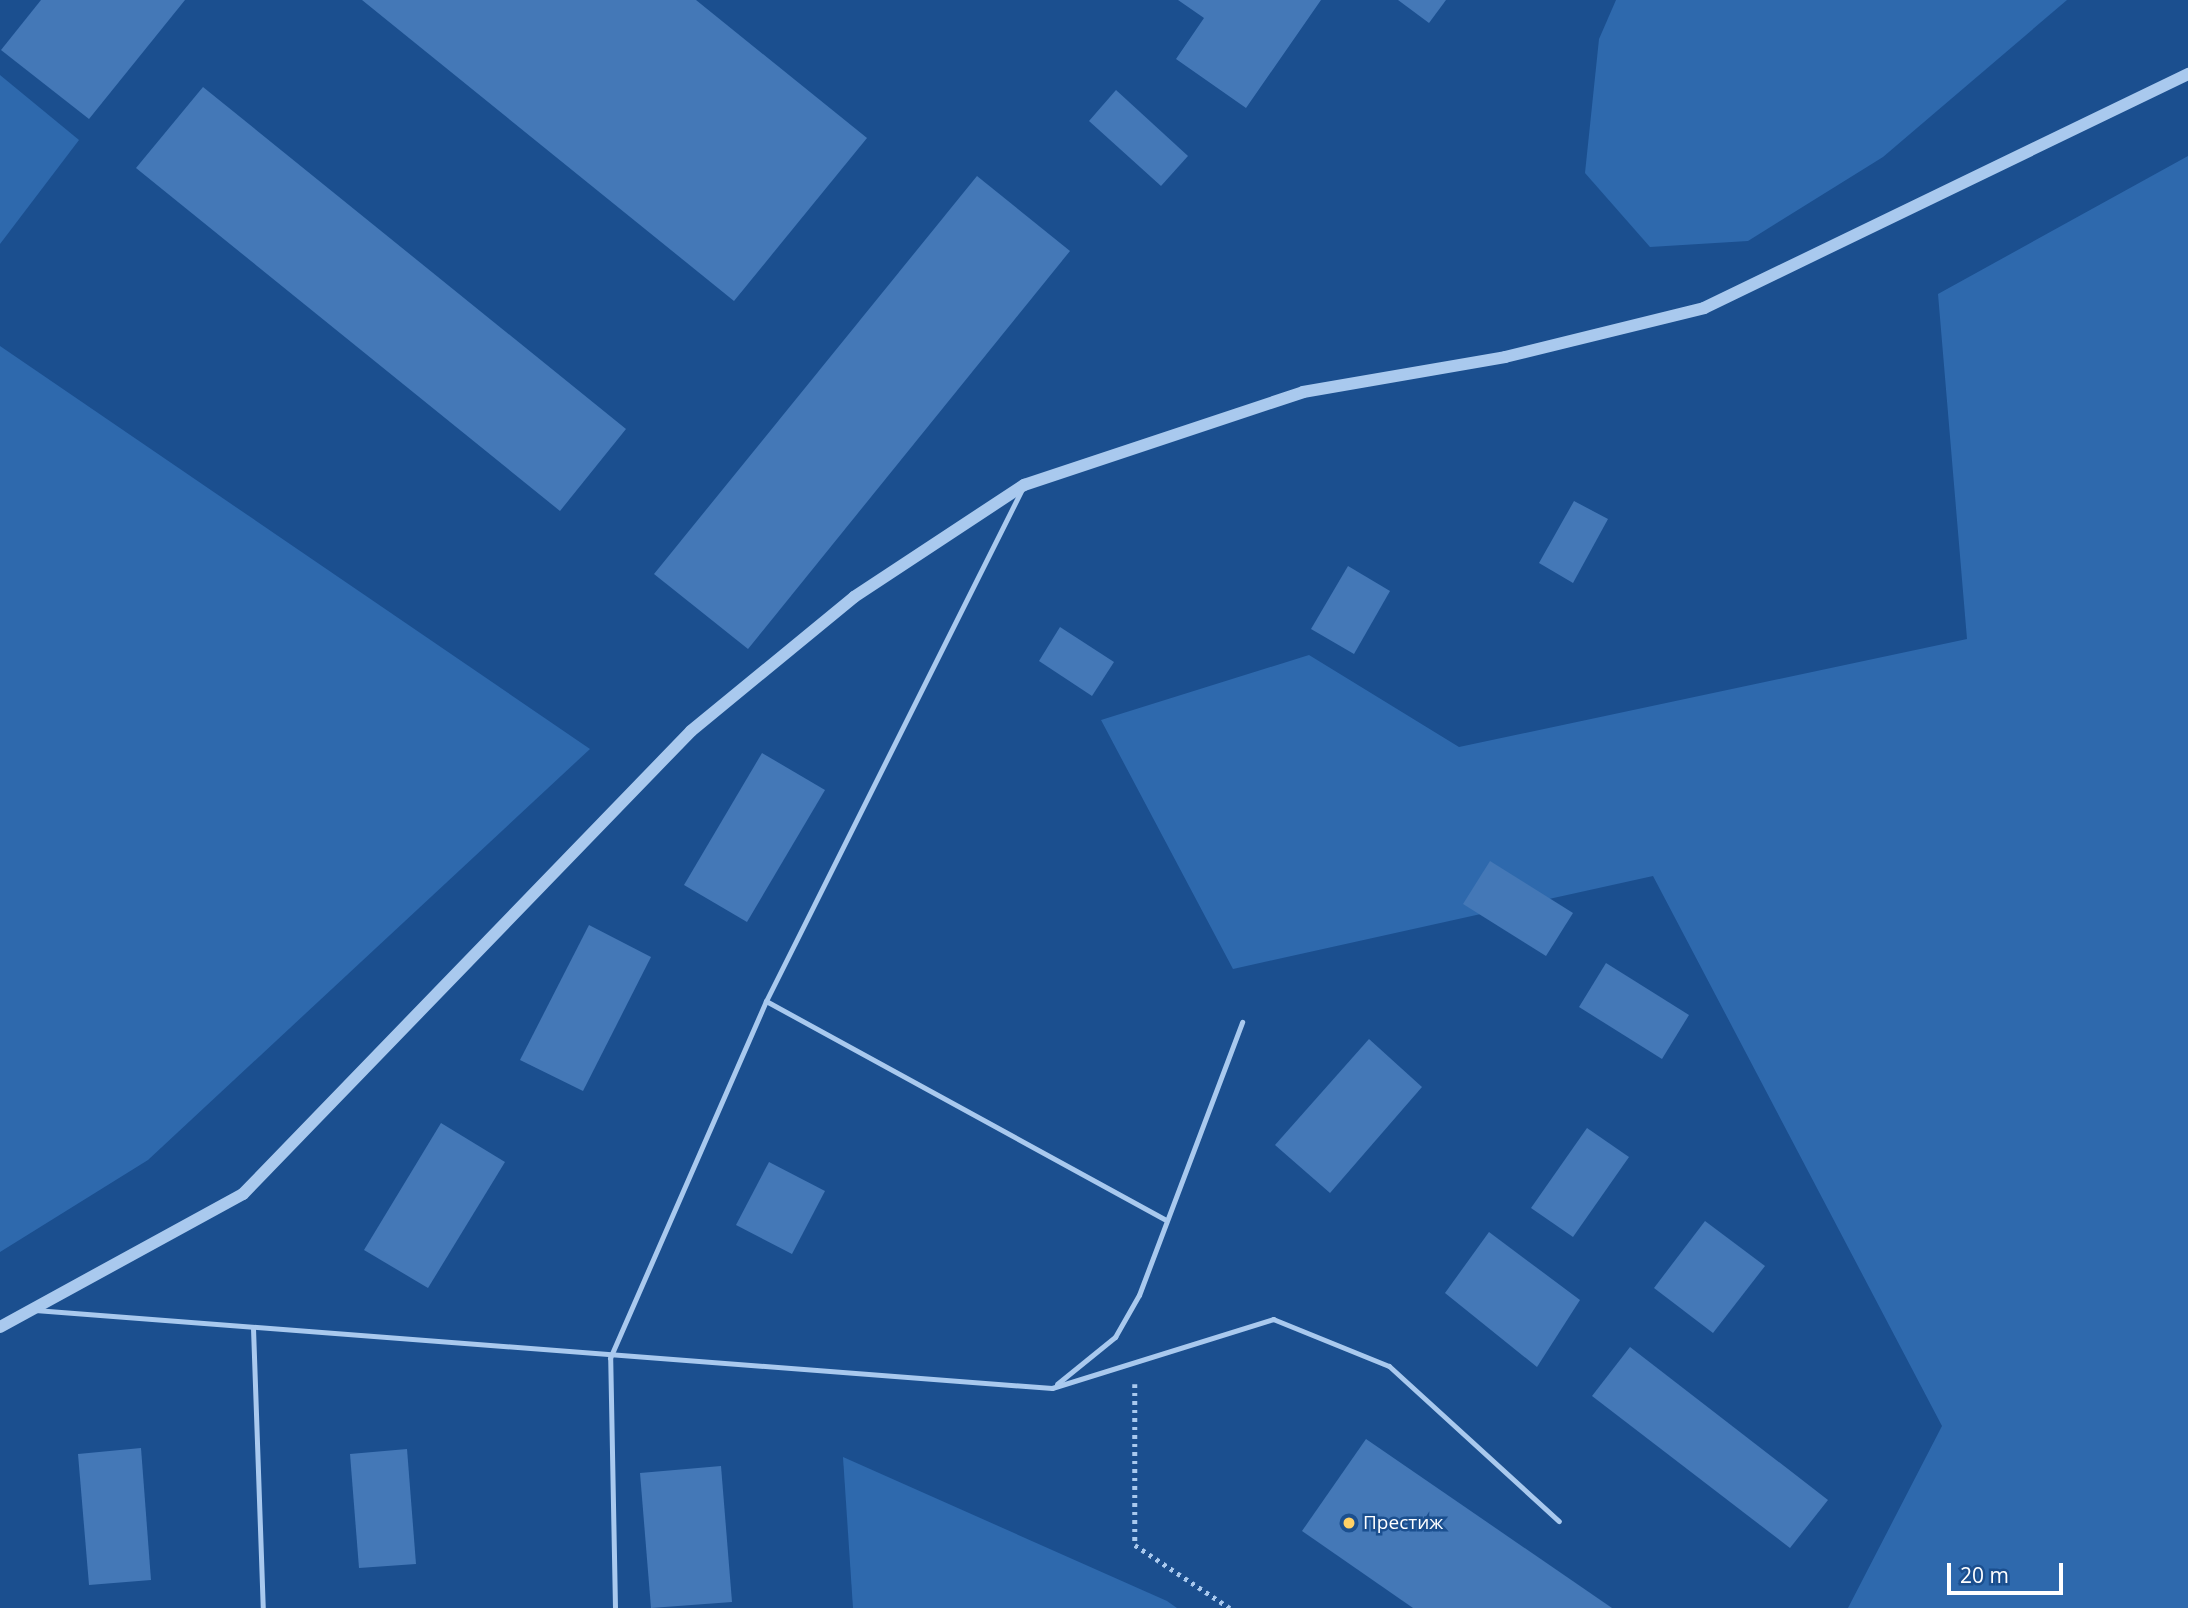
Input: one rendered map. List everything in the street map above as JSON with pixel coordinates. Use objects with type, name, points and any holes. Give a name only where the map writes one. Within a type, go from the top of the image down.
[{"type":"street","points":[[0,1327],[243,1194],[691,731],[854,597],[1024,485],[1303,392],[1505,357],[1704,308],[2188,74]]},
{"type":"lane","points":[[615,1608],[610,1358],[766,1002],[1024,485]]},
{"type":"lane","points":[[766,1002],[1165,1219]]},
{"type":"lane","points":[[1052,1388],[1115,1336],[1139,1295],[1165,1219],[1242,1022]]},
{"type":"lane","points":[[32,1310],[610,1358],[1052,1388],[1135,1359],[1273,1319],[1389,1366],[1559,1521]]},
{"type":"lane","points":[[253,1328],[262,1608]]},
{"type":"path","points":[[1135,1359],[1135,1545],[1230,1608]]},
{"type":"shaded area","points":[[1616,0],[2067,0],[1883,157],[1748,241],[1650,247],[1585,173],[1599,39]]},
{"type":"shaded area","points":[[0,75],[79,140],[0,244]]},
{"type":"shaded area","points":[[2188,156],[2188,1608],[1848,1608],[1942,1426],[1653,876],[1233,969],[1101,720],[1309,655],[1459,747],[1967,639],[1938,294]]},
{"type":"shaded area","points":[[0,346],[590,749],[148,1160],[0,1252]]},
{"type":"shaded area","points":[[843,1457],[1167,1601],[1177,1608],[853,1608]]},
{"type":"building","points":[[41,0],[185,0],[89,119],[1,50]]},
{"type":"building","points":[[362,0],[696,0],[867,138],[734,301]]},
{"type":"building","points":[[1178,0],[1321,0],[1246,108],[1176,59],[1204,18]]},
{"type":"building","points":[[1398,0],[1446,0],[1429,23]]},
{"type":"building","points":[[203,87],[626,429],[560,511],[136,168]]},
{"type":"building","points":[[1116,90],[1188,156],[1161,186],[1089,121]]},
{"type":"building","points":[[977,176],[1070,251],[748,649],[654,574]]},
{"type":"building","points":[[1574,501],[1608,519],[1573,583],[1539,563]]},
{"type":"building","points":[[1348,566],[1390,591],[1354,654],[1311,629]]},
{"type":"building","points":[[1060,627],[1114,662],[1092,696],[1039,661]]},
{"type":"building","points":[[762,753],[825,790],[747,922],[684,885]]},
{"type":"building","points":[[1490,861],[1573,913],[1546,956],[1463,904]]},
{"type":"building","points":[[589,925],[651,957],[583,1091],[520,1060]]},
{"type":"building","points":[[1606,963],[1689,1015],[1662,1059],[1579,1007]]},
{"type":"building","points":[[1369,1039],[1422,1087],[1330,1193],[1275,1145]]},
{"type":"building","points":[[441,1123],[505,1162],[428,1288],[364,1250]]},
{"type":"building","points":[[1587,1128],[1629,1157],[1573,1237],[1531,1208]]},
{"type":"building","points":[[769,1162],[825,1191],[792,1254],[736,1225]]},
{"type":"building","points":[[1705,1221],[1765,1266],[1713,1333],[1654,1288]]},
{"type":"building","points":[[1489,1232],[1580,1300],[1537,1367],[1445,1293]]},
{"type":"building","points":[[1630,1347],[1828,1500],[1790,1548],[1592,1396]]},
{"type":"building","points":[[1366,1439],[1612,1608],[1413,1608],[1302,1531]]},
{"type":"building","points":[[141,1448],[151,1580],[89,1585],[78,1454]]},
{"type":"building","points":[[407,1449],[416,1564],[359,1568],[350,1454]]},
{"type":"building","points":[[721,1466],[732,1602],[651,1608],[640,1473]]},
{"type":"place","name":"Престиж","points":[[1349,1523]]}]
